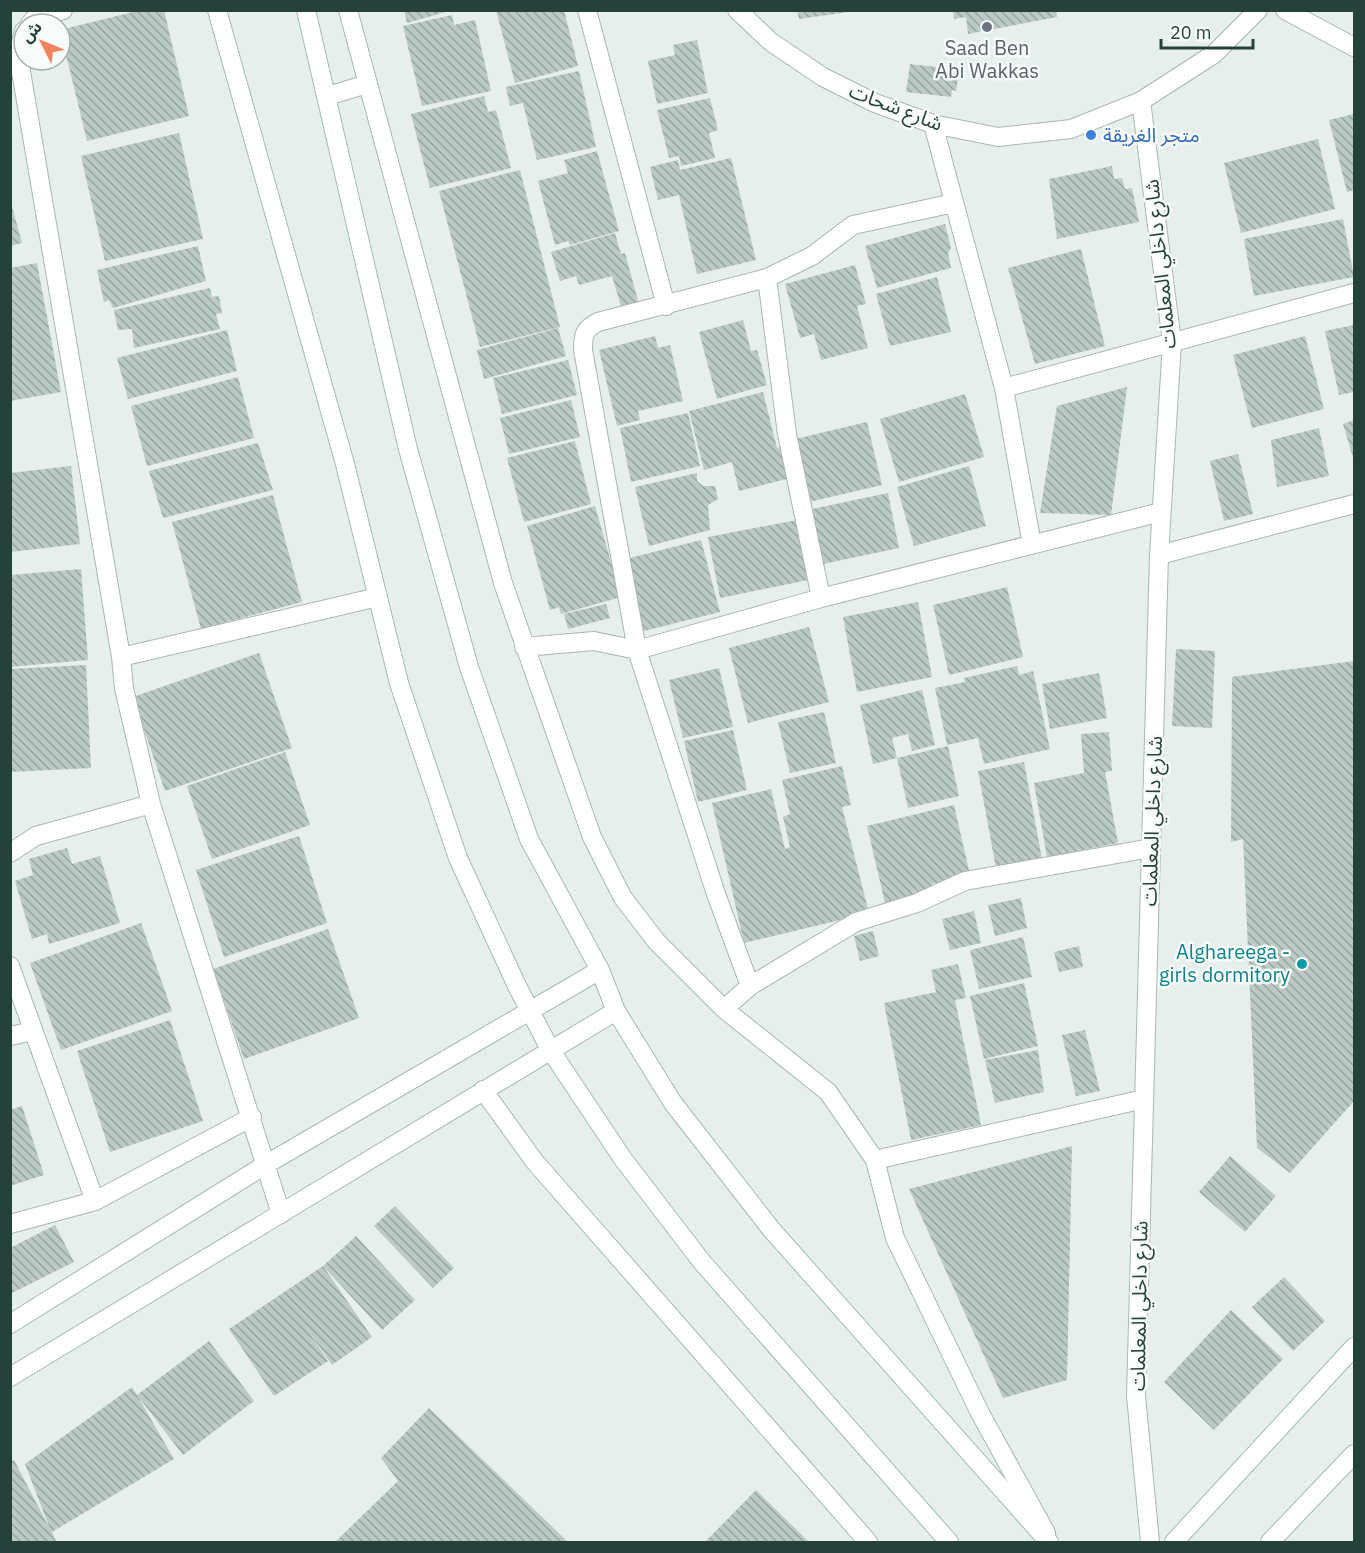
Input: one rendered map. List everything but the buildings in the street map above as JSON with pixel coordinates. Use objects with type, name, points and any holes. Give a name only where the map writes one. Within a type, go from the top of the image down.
[{"type":"street","points":[[217,10],[345,464],[399,683],[458,858],[531,1012],[551,1051],[622,1159],[702,1262],[949,1542]]},
{"type":"street","points":[[306,10],[328,96],[408,449],[469,667],[529,839],[600,970],[616,1011],[673,1104],[771,1229],[1050,1542]]},
{"type":"street","points":[[348,10],[503,583],[592,837],[623,898],[657,942],[724,1009],[828,1092],[875,1160],[896,1238],[980,1413],[1050,1542]]},
{"type":"street","points":[[587,10],[666,306]]},
{"type":"street","name":"شارع شحات","points":[[736,10],[771,42],[823,77],[875,103],[933,124],[998,137],[1071,129],[1140,100],[1214,54],[1258,10]]},
{"type":"street","points":[[1285,10],[1354,48]]},
{"type":"street","points":[[21,72],[121,657],[124,688],[151,804],[281,1214]]},
{"type":"street","points":[[328,96],[367,84]]},
{"type":"street","name":"شارع داخلي المعلمات","points":[[1140,100],[1172,342],[1159,555],[1136,1396],[1150,1542]]},
{"type":"street","points":[[933,124],[1004,388],[1032,545]]},
{"type":"street","points":[[750,986],[716,894],[638,650],[583,350],[583,336],[588,327],[598,322],[767,278],[812,256],[853,225],[954,203]]},
{"type":"street","points":[[767,278],[787,434],[821,598]]},
{"type":"street","points":[[1004,388],[1354,293]]},
{"type":"street","points":[[1159,555],[1354,504]]},
{"type":"street","points":[[524,647],[594,641],[638,650],[821,598],[1161,512]]},
{"type":"street","points":[[121,657],[378,597]]},
{"type":"street","points":[[10,853],[36,836],[151,804]]},
{"type":"street","points":[[724,1009],[750,986],[856,922],[917,903],[965,881],[1151,848]]},
{"type":"street","points":[[10,966],[95,1201]]},
{"type":"street","points":[[10,1324],[265,1165],[600,970]]},
{"type":"street","points":[[10,1377],[616,1011]]},
{"type":"street","points":[[10,1036],[33,1031]]},
{"type":"street","points":[[483,1090],[535,1162],[868,1542]]},
{"type":"street","points":[[875,1160],[1144,1099]]},
{"type":"street","points":[[10,1224],[95,1201],[252,1117]]},
{"type":"street","points":[[1174,1542],[1354,1347]]},
{"type":"street","points":[[1270,1542],[1354,1454]]},
{"type":"place","name":"Saad Ben Abi Wakkas","points":[[987,27]]},
{"type":"place","name":"متجر الغريقة","points":[[1091,135]]},
{"type":"place","name":"Alghareega - girls dormitory","points":[[1302,964]]}]
